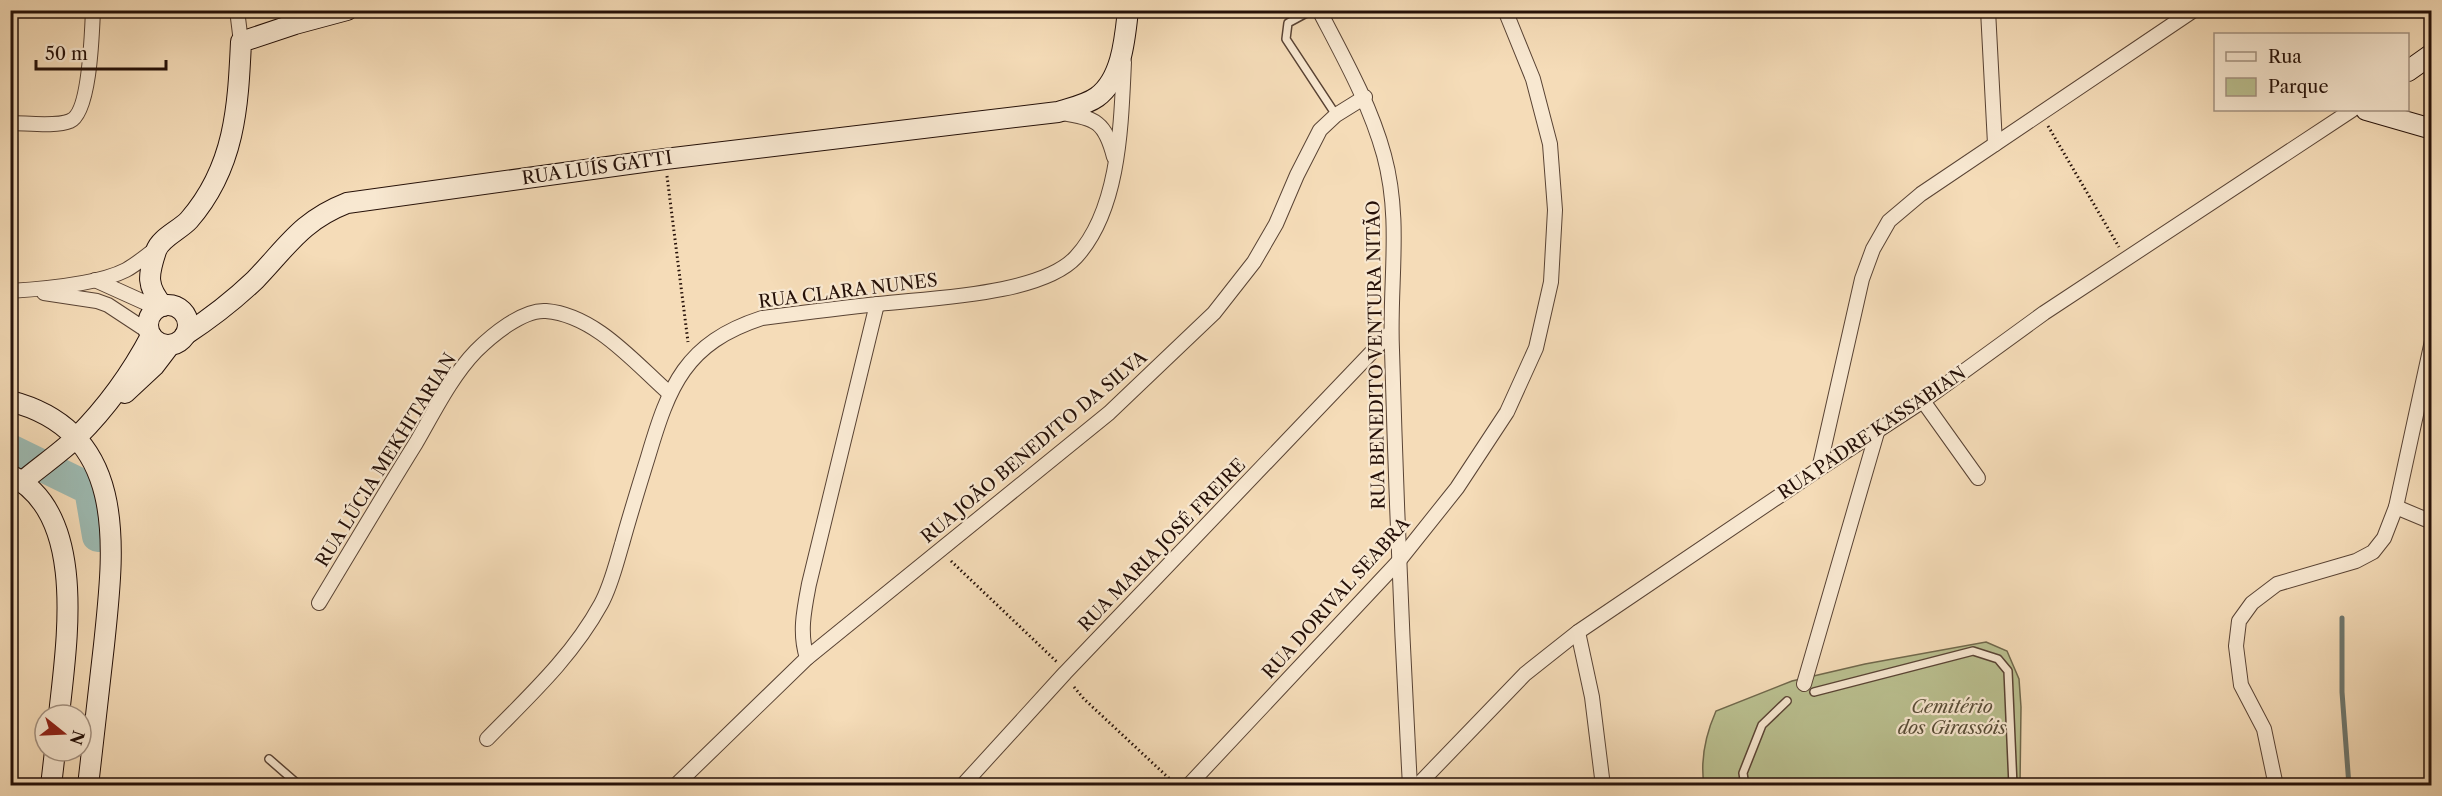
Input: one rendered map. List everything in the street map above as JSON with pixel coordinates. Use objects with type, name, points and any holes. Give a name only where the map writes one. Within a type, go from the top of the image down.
[{"type":"street","points":[[10,123],[67,122],[79,114],[90,53],[93,10]]},
{"type":"street","points":[[16,291],[95,280],[128,269],[189,220],[217,178],[229,148],[238,104],[241,42],[237,10]]},
{"type":"street","points":[[241,42],[347,10]]},
{"type":"street","name":"RUA LUÍS GATTI","points":[[94,417],[135,386],[178,340],[229,304],[300,230],[325,212],[347,203],[665,159],[1058,112],[1097,97],[1112,80],[1126,35],[1128,10]]},
{"type":"street","name":"RUA BENEDITO VENTURA NITÃO","points":[[1319,10],[1365,97],[1384,155],[1393,199],[1395,251],[1391,332],[1398,561],[1410,786]]},
{"type":"street","name":"RUA DORIVAL SEABRA","points":[[1188,786],[1398,561],[1456,488],[1507,412],[1536,348],[1551,282],[1555,210],[1550,144],[1533,79],[1505,10]]},
{"type":"street","points":[[1988,10],[1995,144]]},
{"type":"street","points":[[1819,469],[1862,279],[1873,249],[1889,221],[1921,194],[2194,10]]},
{"type":"street","name":"RUA CLARA NUNES","points":[[487,739],[564,659],[602,603],[669,393],[691,362],[707,345],[728,331],[762,318],[991,291],[1046,277],[1063,269],[1077,256],[1099,220],[1116,168],[1126,35]]},
{"type":"street","points":[[2409,70],[2432,54]]},
{"type":"street","name":"RUA JOÃO BENEDITO DA SILVA","points":[[675,786],[807,658],[1109,413],[1214,313],[1254,262],[1276,224],[1311,144],[1320,130],[1336,115],[1365,97]]},
{"type":"street","name":"RUA PADRE KASSABIAN","points":[[1417,786],[1525,674],[1578,632],[1923,401],[2044,313],[2350,111]]},
{"type":"street","points":[[2369,111],[2432,129]]},
{"type":"street","name":"RUA LUÍS GATTI","points":[[1058,112],[1087,117],[1100,124],[1111,144],[1116,168]]},
{"type":"street","points":[[157,248],[151,270],[150,288],[160,307]]},
{"type":"street","points":[[16,291],[69,295],[97,301],[108,305],[150,334],[157,342],[178,340],[187,322],[182,311],[176,307],[160,307],[95,280]]},
{"type":"street","points":[[807,658],[802,642],[803,618],[809,584],[877,304]]},
{"type":"street","points":[[150,334],[149,319],[160,307]]},
{"type":"street","name":"RUA LÚCIA MEKHITARIAN","points":[[319,603],[449,387],[475,352],[501,329],[525,315],[543,310],[567,315],[596,331],[669,393]]},
{"type":"street","name":"RUA MARIA JOSÉ FREIRE","points":[[962,786],[1065,673],[1391,332]]},
{"type":"street","name":"RUA LUÍS GATTI","points":[[20,480],[71,442],[94,417],[134,367],[150,334]]},
{"type":"street","points":[[2276,786],[2264,729],[2241,685],[2236,646],[2239,621],[2252,603],[2277,584],[2356,561],[2373,552],[2384,538],[2396,507],[2432,341]]},
{"type":"street","points":[[10,400],[41,411],[57,420],[71,442],[89,453],[99,472],[108,500],[112,534],[112,571],[88,786]]},
{"type":"street","points":[[1923,401],[1978,478]]},
{"type":"street","points":[[1809,688],[1878,429]]},
{"type":"street","points":[[20,480],[38,497],[55,529],[65,566],[68,613],[60,703]]},
{"type":"street","points":[[2396,507],[2432,522]]},
{"type":"street","points":[[1578,632],[1592,697],[1603,786]]},
{"type":"street","points":[[51,786],[54,763]]},
{"type":"lane","points":[[1312,10],[1288,23],[1286,39],[1336,115]]},
{"type":"lane","points":[[1809,688],[1973,651],[1998,659],[2008,671],[2013,786]]},
{"type":"lane","points":[[1745,786],[1743,773],[1762,725],[1787,701]]},
{"type":"lane","points":[[269,759],[300,786]]},
{"type":"path","points":[[2042,114],[2125,259]]},
{"type":"path","points":[[665,159],[691,362]]},
{"type":"green space","name":"Cemitério dos Girassóis","points":[[1986,642],[2007,651],[2019,679],[2020,785],[1704,785],[1704,748],[1716,711],[1792,681],[1865,664]]},
{"type":"waterway","points":[[10,450],[90,489],[98,536]]},
{"type":"waterway","points":[[2342,618],[2342,692],[2349,786]]}]
